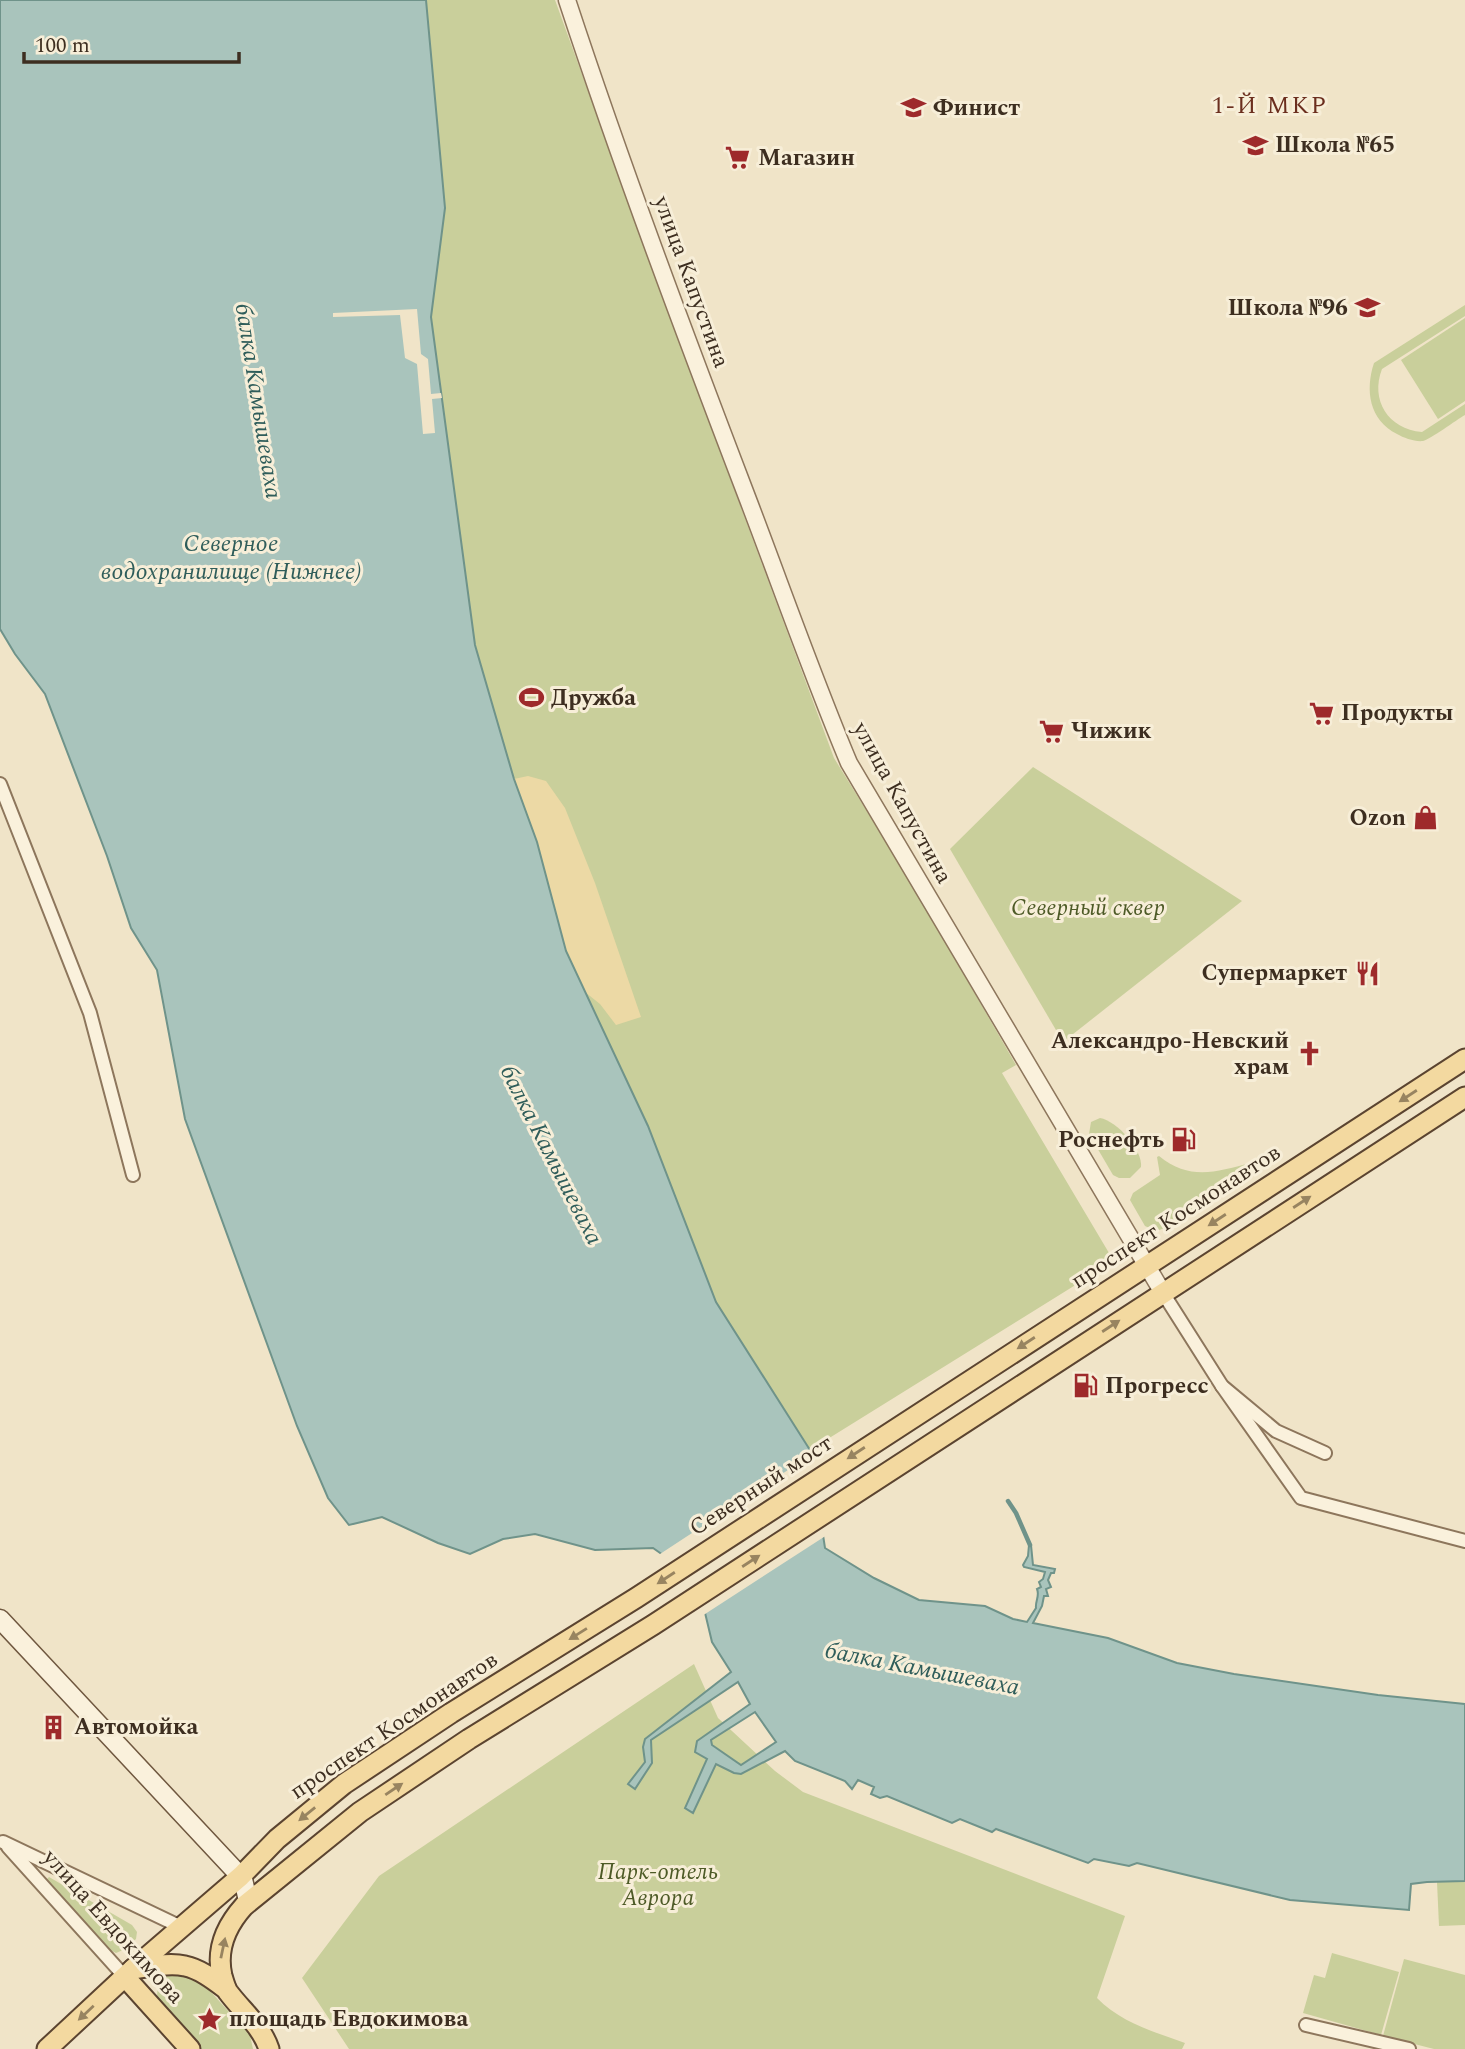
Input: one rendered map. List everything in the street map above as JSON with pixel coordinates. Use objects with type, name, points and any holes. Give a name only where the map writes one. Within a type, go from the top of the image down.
[{"type":"main road","name":"проспект Космонавтов","points":[[913,1416],[1465,1059]]},
{"type":"main road","points":[[226,1989],[220,1957],[222,1942],[234,1917],[360,1812],[469,1739],[653,1625],[1465,1097]]},
{"type":"main road","name":"Северный мост","points":[[636,1598],[913,1416]]},
{"type":"main road","name":"проспект Космонавтов","points":[[47,2049],[129,1973],[241,1876],[278,1839],[344,1784],[450,1713],[636,1598]]},
{"type":"main road","points":[[0,1619],[241,1876],[247,1889],[248,1900],[244,1906]]},
{"type":"main road","points":[[129,1973],[159,1966],[185,1966],[205,1974],[226,1989],[264,2035],[269,2049]]},
{"type":"main road","name":"улица Евдокимова","points":[[129,1973],[190,2049]]},
{"type":"street","name":"улица Капустина","points":[[566,0],[678,315],[814,678],[849,763],[1163,1293],[1222,1386],[1276,1431],[1325,1453]]},
{"type":"street","points":[[0,784],[90,1013],[133,1175]]},
{"type":"street","points":[[1222,1386],[1301,1498],[1465,1541]]},
{"type":"street","points":[[1,1842],[181,1927]]},
{"type":"street","name":"улица Евдокимова","points":[[1,1842],[129,1973]]},
{"type":"street","points":[[1306,2025],[1409,2049]]},
{"type":"green space","name":"Дружба","points":[[426,0],[555,0],[834,758],[913,886],[1016,1065],[1002,1073],[1112,1258],[1112,1262],[1106,1266],[810,1450],[716,1302],[648,1126],[566,951],[537,842],[514,779],[475,645],[431,317],[445,208]]},
{"type":"green space","points":[[1465,305],[1465,316],[1382,369],[1378,391],[1380,402],[1391,419],[1410,430],[1422,432],[1465,404],[1465,415],[1423,441],[1400,435],[1380,421],[1375,413],[1370,394],[1374,363]]},
{"type":"green space","points":[[1465,318],[1465,401],[1438,419],[1401,360]]},
{"type":"green space","name":"Северный сквер","points":[[1033,767],[1242,901],[1063,1042],[950,849]]},
{"type":"green space","points":[[1100,1118],[1121,1130],[1138,1153],[1141,1167],[1130,1178],[1113,1175],[1089,1134],[1091,1122]]},
{"type":"green space","points":[[1159,1156],[1170,1164],[1192,1172],[1214,1171],[1250,1163],[1258,1167],[1251,1176],[1168,1227],[1156,1231],[1145,1226],[1130,1200],[1133,1193],[1160,1175]]},
{"type":"green space","name":"Парк-отель Аврора","points":[[694,1664],[718,1718],[775,1771],[803,1792],[1125,1916],[1097,1998],[1127,2020],[1185,2043],[1182,2049],[349,2049],[302,1978],[379,1876]]},
{"type":"green space","points":[[49,1877],[132,1925],[137,1932],[136,1939],[116,1953],[110,1950],[44,1882]]},
{"type":"green space","points":[[1465,1881],[1465,1925],[1439,1926],[1437,1882]]},
{"type":"green space","points":[[1332,1953],[1399,1972],[1381,2035],[1303,2013],[1314,1975],[1325,1978]]},
{"type":"green space","points":[[1404,1959],[1465,1975],[1465,2049],[1434,2049],[1383,2036]]},
{"type":"green space","points":[[177,1971],[201,1981],[250,2035],[253,2049],[198,2049],[159,2006],[159,1984],[166,1976]]},
{"type":"sand","points":[[528,776],[546,781],[565,808],[595,883],[641,1017],[616,1025],[600,1004],[585,992],[566,951],[537,842],[514,779]]},
{"type":"water","name":"Северное водохранилище (Нижнее)","points":[[0,0],[426,0],[445,208],[431,317],[475,645],[514,779],[537,842],[566,951],[648,1126],[716,1302],[810,1450],[825,1548],[874,1578],[919,1600],[985,1606],[1013,1619],[1027,1622],[1036,1608],[1037,1589],[1041,1587],[1039,1582],[1045,1572],[1024,1567],[1031,1545],[1033,1565],[1055,1569],[1048,1580],[1051,1587],[1046,1589],[1048,1596],[1044,1596],[1033,1623],[1108,1638],[1177,1663],[1234,1674],[1378,1695],[1465,1704],[1465,1881],[1411,1884],[1409,1910],[1290,1900],[1137,1863],[1129,1866],[1094,1859],[1088,1863],[996,1829],[992,1832],[960,1819],[952,1823],[887,1796],[880,1798],[871,1794],[874,1787],[858,1780],[852,1789],[845,1781],[795,1761],[785,1751],[741,1774],[716,1764],[693,1813],[685,1808],[707,1759],[695,1752],[697,1741],[750,1704],[738,1682],[651,1740],[652,1763],[635,1789],[628,1784],[645,1762],[645,1739],[731,1672],[712,1642],[697,1579],[653,1548],[595,1550],[535,1534],[503,1539],[470,1554],[438,1543],[382,1517],[349,1525],[328,1498],[297,1426],[185,1119],[157,970],[131,928],[107,856],[45,694],[0,629]],"holes":[[[755,1712],[776,1742],[741,1765],[712,1745],[711,1740]]]},
{"type":"pier","points":[[417,309],[421,354],[428,359],[431,394],[441,393],[442,398],[432,399],[435,433],[423,434],[417,364],[405,358],[400,315],[333,317],[333,313]]},
{"type":"pier","points":[[814,1453],[827,1535],[702,1616],[694,1581],[657,1556]]},
{"type":"waterway","points":[[1008,1501],[1030,1545]]},
{"type":"place","name":"Финист","points":[[913,108]]},
{"type":"place","name":"Школа №65","points":[[1255,145]]},
{"type":"place","name":"Магазин","points":[[738,158]]},
{"type":"place","name":"Школа №96","points":[[1368,308]]},
{"type":"place","name":"Дружба","points":[[531,698]]},
{"type":"place","name":"Продукты","points":[[1321,713]]},
{"type":"place","name":"Чижик","points":[[1051,731]]},
{"type":"place","name":"Ozon","points":[[1426,818]]},
{"type":"place","name":"Супермаркет","points":[[1367,973]]},
{"type":"place","name":"Александро-Невский храм","points":[[1309,1054]]},
{"type":"place","name":"Роснефть","points":[[1184,1140]]},
{"type":"place","name":"Прогресс","points":[[1085,1386]]},
{"type":"place","name":"Автомойка","points":[[54,1727]]},
{"type":"place","name":"площадь Евдокимова","points":[[209,2019]]},
{"type":"district","name":"1-Й МКР","points":[[1270,106]]},
{"type":"water label","name":"балка Камышеваха","points":[[258,401]]},
{"type":"water label","name":"балка Камышеваха","points":[[551,1155]]},
{"type":"water label","name":"балка Камышеваха","points":[[922,1669]]}]
